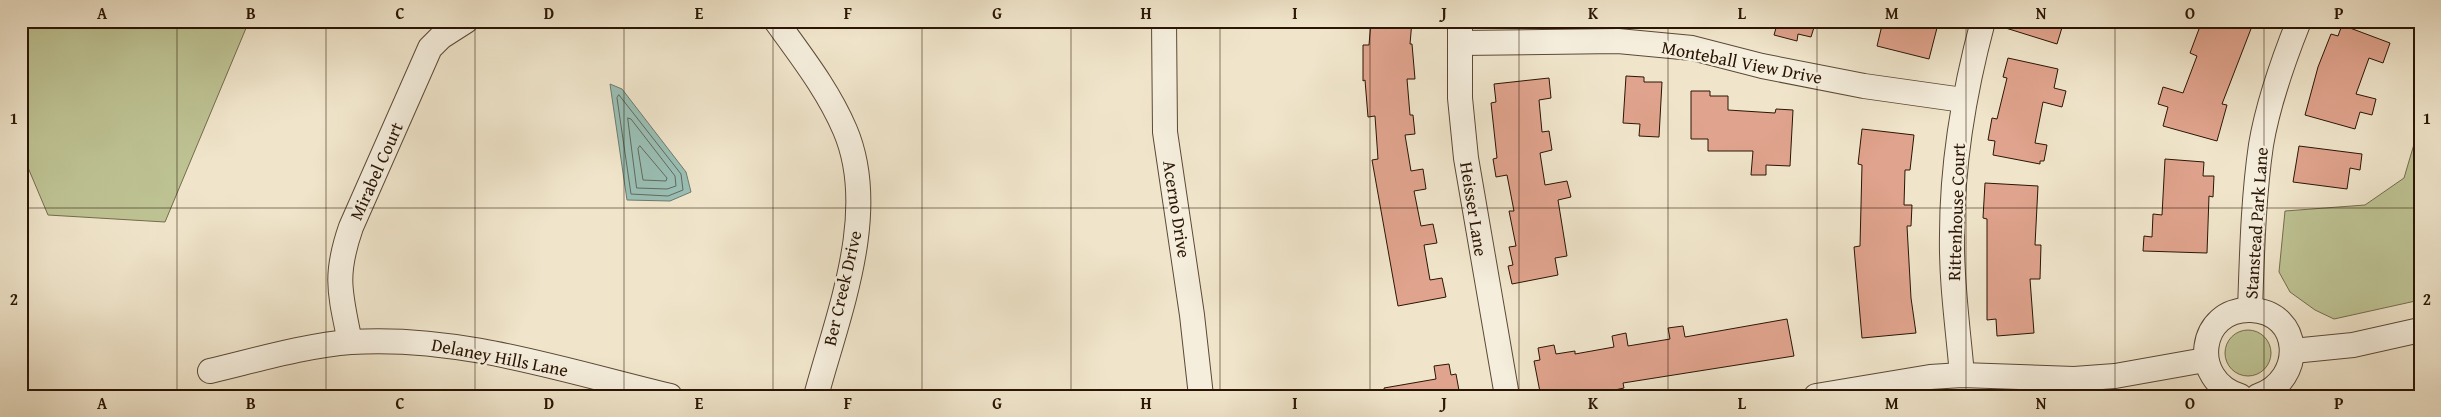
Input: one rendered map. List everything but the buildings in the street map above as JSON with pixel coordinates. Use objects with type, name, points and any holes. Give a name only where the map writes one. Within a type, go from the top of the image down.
[{"type":"street","name":"Mirabel Court","points":[[350,342],[340,295],[339,275],[343,250],[351,227],[430,48],[441,37],[466,21]]},
{"type":"street","name":"Ber Creek Drive","points":[[776,21],[829,97],[845,132],[856,168],[857,243],[816,396]]},
{"type":"street","name":"Acerno Drive","points":[[1164,21],[1165,132],[1202,396]]},
{"type":"street","name":"Rittenhouse Court","points":[[1962,375],[1952,236],[1954,172],[1963,100],[1983,21]]},
{"type":"street","name":"Stanstead Park Lane","points":[[2250,310],[2253,230],[2261,144],[2281,68],[2299,21]]},
{"type":"street","name":"Monteball View Drive","points":[[1460,32],[1618,41],[1692,48],[1762,66],[1845,82],[1963,100]]},
{"type":"street","name":"Heisser Lane","points":[[1460,32],[1460,98],[1466,158],[1507,396]]},
{"type":"street","points":[[2240,396],[2229,393],[2218,385],[2210,373],[2205,360],[2206,345],[2211,331],[2221,319],[2235,312],[2250,310],[2263,312],[2275,318],[2284,327],[2290,338],[2293,351],[2292,364],[2287,375],[2279,385],[2258,396]]},
{"type":"street","points":[[2293,351],[2353,345],[2420,330]]},
{"type":"street","name":"Delaney Hills Lane","points":[[210,370],[350,342],[434,343],[546,364],[602,388],[670,396]]},
{"type":"street","points":[[1816,396],[1897,381],[1962,375],[2074,379],[2115,376],[2205,360]]},
{"type":"green space","points":[[21,21],[249,21],[165,222],[48,215],[21,151]]},
{"type":"green space","points":[[2420,124],[2420,300],[2334,319],[2315,310],[2290,292],[2279,272],[2285,211],[2365,205],[2404,178]]},
{"type":"green space","points":[[2248,330],[2261,334],[2267,340],[2271,353],[2267,366],[2261,372],[2248,376],[2235,372],[2229,366],[2225,353],[2229,340],[2235,334]]},
{"type":"water","points":[[610,84],[622,89],[686,172],[691,192],[670,201],[627,200]]}]
